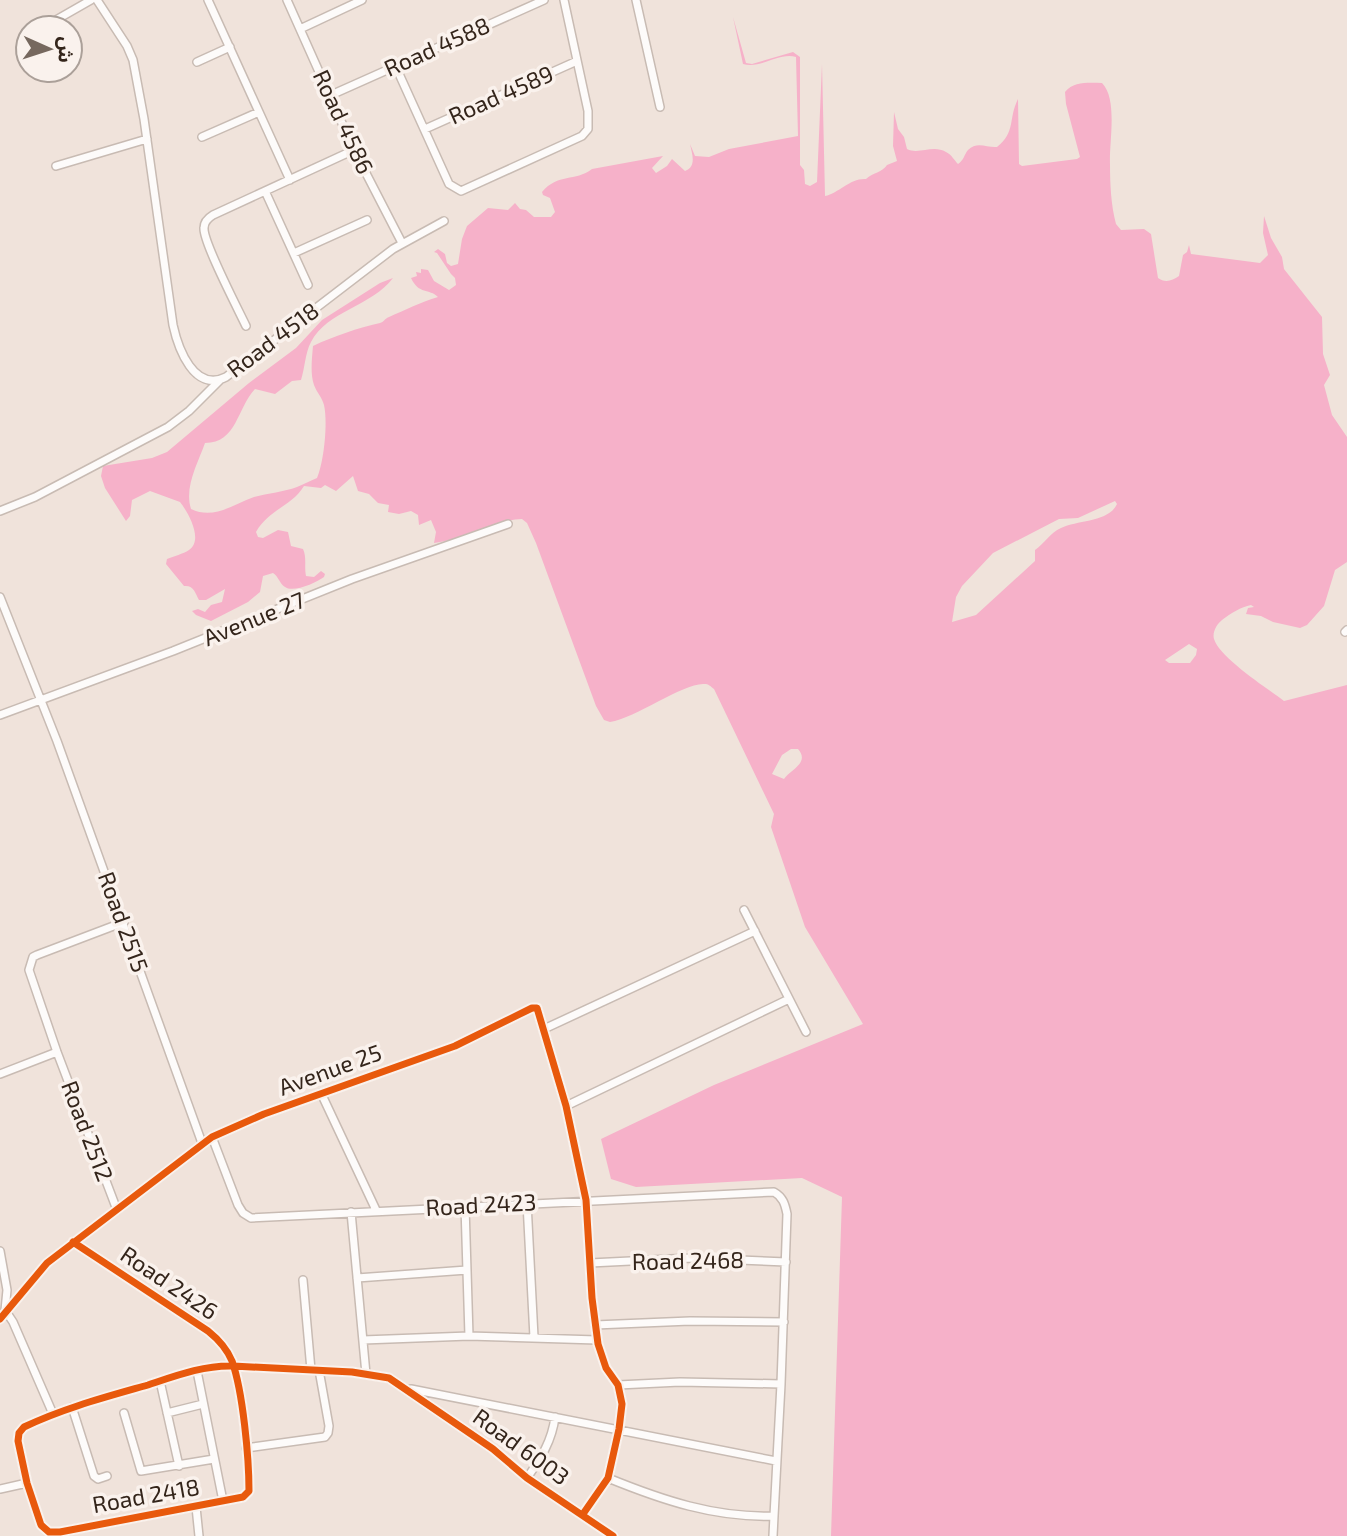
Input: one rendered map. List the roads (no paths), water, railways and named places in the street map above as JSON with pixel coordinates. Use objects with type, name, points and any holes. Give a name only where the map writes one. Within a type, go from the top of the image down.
[{"type":"street","points":[[66,14],[91,0]]},
{"type":"street","name":"Road 4518","points":[[97,0],[133,60],[177,342],[194,372],[206,380],[220,380],[402,243],[444,221]]},
{"type":"street","points":[[208,0],[290,180]]},
{"type":"street","name":"Road 4586","points":[[287,0],[354,150],[402,243]]},
{"type":"street","points":[[300,29],[362,0]]},
{"type":"street","name":"Road 4588","points":[[331,95],[544,0]]},
{"type":"street","points":[[395,65],[449,184],[457,190],[466,189],[586,132],[589,123],[588,111],[564,0]]},
{"type":"street","points":[[636,0],[660,107]]},
{"type":"street","points":[[197,62],[230,47]]},
{"type":"street","name":"Road 4589","points":[[425,129],[576,61]]},
{"type":"street","points":[[202,137],[259,112]]},
{"type":"street","points":[[55,166],[147,139]]},
{"type":"street","points":[[246,326],[209,244],[204,229],[205,223],[213,215],[354,150]]},
{"type":"street","points":[[265,191],[308,285]]},
{"type":"street","points":[[294,253],[367,220]]},
{"type":"street","points":[[0,511],[35,498],[168,427],[189,411],[220,380]]},
{"type":"street","name":"Avenue 27","points":[[0,715],[352,579],[508,524]]},
{"type":"street","name":"Road 2515","points":[[0,597],[124,922],[202,1143]]},
{"type":"street","points":[[744,910],[806,1032]]},
{"type":"street","name":"Road 2512","points":[[117,1210],[29,970],[33,957],[124,922]]},
{"type":"street","points":[[583,1514],[608,1478],[622,1404],[618,1385],[603,1361],[597,1340],[586,1200],[566,1106],[544,1029],[755,931]]},
{"type":"street","points":[[566,1106],[789,999]]},
{"type":"street","name":"Avenue 25","points":[[0,1319],[47,1263],[212,1137],[264,1114],[455,1046],[532,1008],[540,1011],[544,1029]]},
{"type":"street","name":"Road 2512","points":[[0,1074],[57,1052]]},
{"type":"street","points":[[321,1093],[376,1210]]},
{"type":"street","name":"Road 2423","points":[[212,1137],[237,1205],[251,1218],[774,1192],[783,1198],[786,1205],[786,1262],[773,1536]]},
{"type":"street","points":[[527,1203],[534,1338]]},
{"type":"street","points":[[465,1206],[469,1336]]},
{"type":"street","points":[[351,1212],[366,1374]]},
{"type":"street","name":"Road 2426","points":[[73,1242],[208,1331],[222,1344],[233,1366]]},
{"type":"street","points":[[0,1251],[8,1290],[5,1310],[13,1322],[53,1414],[197,1371],[233,1366],[315,1370],[389,1378],[407,1388],[776,1461]]},
{"type":"street","name":"Road 2468","points":[[590,1263],[691,1258],[786,1262]]},
{"type":"street","points":[[357,1278],[467,1270]]},
{"type":"street","points":[[233,1366],[246,1448],[325,1437],[328,1426],[315,1370],[303,1280]]},
{"type":"street","points":[[595,1325],[691,1321],[784,1322]]},
{"type":"street","points":[[363,1340],[469,1336],[597,1340]]},
{"type":"street","points":[[197,1371],[223,1502]]},
{"type":"street","points":[[160,1381],[179,1466]]},
{"type":"street","points":[[618,1385],[680,1382],[781,1384]]},
{"type":"street","name":"Road 6003","points":[[407,1388],[493,1449],[527,1478],[613,1536]]},
{"type":"street","points":[[167,1413],[203,1404]]},
{"type":"street","points":[[72,1407],[95,1478],[107,1476]]},
{"type":"street","points":[[124,1413],[141,1471],[214,1459]]},
{"type":"street","name":"Road 2418","points":[[53,1414],[24,1427],[19,1433],[18,1441],[27,1483],[44,1533],[243,1497],[249,1488],[246,1448]]},
{"type":"street","points":[[527,1478],[545,1452],[553,1434],[555,1417]]},
{"type":"street","points":[[608,1478],[679,1505],[732,1514],[774,1516]]},
{"type":"street","points":[[0,1489],[27,1483]]},
{"type":"street","points":[[195,1507],[199,1536]]}]
